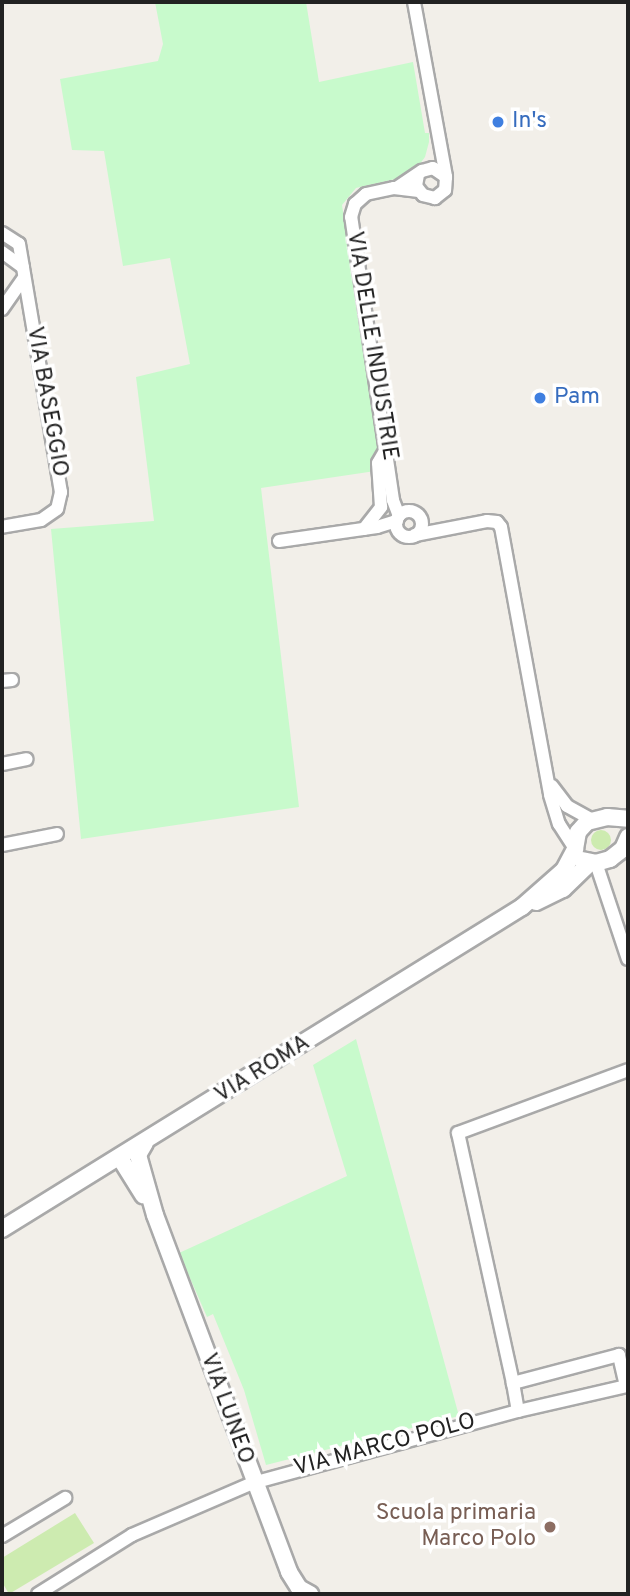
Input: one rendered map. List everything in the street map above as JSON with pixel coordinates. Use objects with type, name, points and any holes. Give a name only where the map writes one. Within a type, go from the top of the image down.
[{"type":"street","points":[[414,2],[446,177]]},
{"type":"street","points":[[419,191],[420,173],[434,153],[437,138]]},
{"type":"street","points":[[420,173],[438,169],[446,177]]},
{"type":"street","name":"VIA DELLE INDUSTRIE","points":[[420,173],[394,188],[366,194],[355,204],[351,217],[392,491],[405,520],[443,528]]},
{"type":"street","name":"VIA DELLE INDUSTRIE","points":[[394,188],[419,191],[428,198],[441,195],[445,190],[446,177]]},
{"type":"street","name":"VIA BASEGGIO","points":[[2,233],[19,244],[61,492],[57,509],[41,520],[2,527]]},
{"type":"street","points":[[2,253],[24,272]]},
{"type":"street","name":"VIA BASEGGIO","points":[[2,309],[24,272]]},
{"type":"street","points":[[370,528],[381,507],[378,463],[386,449]]},
{"type":"street","points":[[279,541],[370,528],[405,520],[421,529],[415,536],[487,520],[497,522],[501,527],[546,777],[559,824],[580,859],[593,863],[628,959]]},
{"type":"street","points":[[2,764],[27,759]]},
{"type":"street","points":[[546,777],[557,795],[574,811],[592,820]]},
{"type":"street","points":[[559,824],[574,811]]},
{"type":"street","name":"VIA ROMA","points":[[3,1227],[145,1143],[522,907],[562,889],[593,863],[610,859],[628,839],[622,818],[592,820],[578,832],[564,870],[522,907]]},
{"type":"street","points":[[2,845],[57,834]]},
{"type":"street","points":[[518,1411],[458,1133],[628,1070]]},
{"type":"street","name":"VIA LUNEO","points":[[145,1143],[138,1155],[155,1215],[253,1483],[291,1577],[310,1594]]},
{"type":"street","name":"VIA LUNEO","points":[[120,1158],[155,1215]]},
{"type":"street","name":"VIA MARCO POLO","points":[[38,1594],[132,1535],[253,1483],[518,1411],[626,1386],[619,1355],[513,1383]]},
{"type":"street","points":[[2,1536],[65,1498]]},
{"type":"green space","points":[[155,2],[306,2],[319,82],[413,62],[425,133],[429,133],[429,142],[425,157],[416,169],[404,177],[356,188],[342,205],[382,470],[261,488],[299,807],[81,839],[51,529],[154,521],[136,377],[190,364],[170,258],[123,266],[104,151],[72,150],[60,79],[158,61],[163,44]]},
{"type":"green space","points":[[601,830],[608,833],[611,840],[608,847],[601,850],[594,847],[591,840],[594,833]]},
{"type":"green space","points":[[356,1039],[459,1416],[266,1465],[244,1390],[213,1314],[207,1317],[179,1253],[347,1176],[313,1065]]},
{"type":"green space","points":[[75,1513],[94,1543],[9,1594],[2,1582],[2,1558]]},
{"type":"place","name":"In's","points":[[498,122]]},
{"type":"place","name":"Pam","points":[[540,398]]},
{"type":"place","name":"Scuola primaria Marco Polo","points":[[550,1527]]}]
